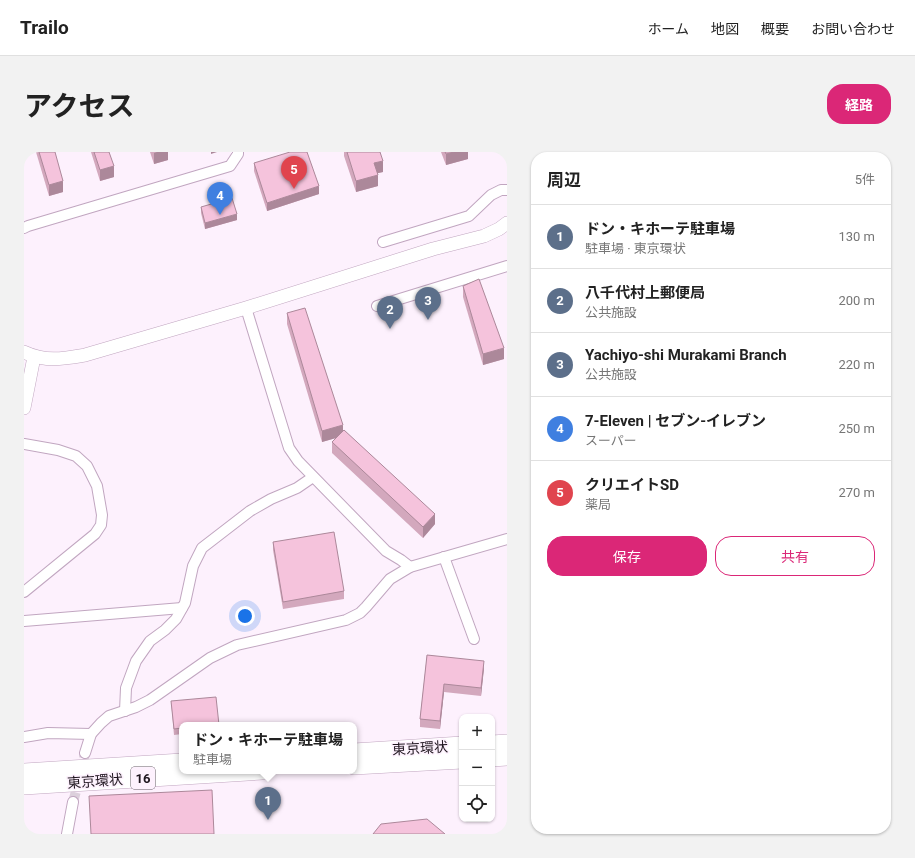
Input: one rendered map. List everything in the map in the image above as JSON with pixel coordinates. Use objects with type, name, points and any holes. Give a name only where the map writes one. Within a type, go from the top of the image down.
[{"type":"highway","points":[[495,744],[507,743]]},
{"type":"highway","name":"東京環状","points":[[357,752],[459,745]]},
{"type":"highway","points":[[495,758],[507,757]]},
{"type":"highway","name":"東京環状","points":[[357,766],[459,760]]},
{"type":"highway","name":"東京環状","points":[[24,772],[179,762]]},
{"type":"highway","name":"東京環状","points":[[24,786],[214,774]]},
{"type":"street","points":[[24,228],[230,166],[238,152]]},
{"type":"street","points":[[383,242],[469,216],[491,195],[501,190],[507,190]]},
{"type":"street","points":[[24,408],[29,354],[48,359],[63,359],[85,355],[246,308],[432,249],[484,236],[499,229],[507,223]]},
{"type":"street","points":[[378,306],[507,266]]},
{"type":"street","points":[[246,308],[289,448],[298,462],[386,551],[401,560],[410,568]]},
{"type":"street","points":[[24,444],[58,450],[76,456],[87,466],[97,486],[102,515],[101,526],[95,534],[24,592]]},
{"type":"street","points":[[125,711],[126,688],[136,661],[150,641],[176,619],[185,603],[193,566],[202,548],[250,511],[271,499],[297,488],[313,477]]},
{"type":"street","points":[[85,752],[91,734],[100,723],[109,716],[136,707],[150,700],[210,658],[237,645],[346,620],[360,613],[390,579],[410,568],[507,539]]},
{"type":"street","points":[[444,557],[474,639]]},
{"type":"street","points":[[24,621],[182,608]]},
{"type":"street","points":[[24,737],[48,733],[91,734]]},
{"type":"street","points":[[67,834],[72,802]]},
{"type":"building","points":[[39,152],[55,152],[63,181],[49,185]]},
{"type":"building","points":[[94,152],[109,152],[114,166],[100,170]]},
{"type":"building","points":[[290,152],[307,152],[319,186],[267,203],[254,163]]},
{"type":"building","points":[[347,152],[380,152],[383,161],[374,163],[378,175],[356,181]]},
{"type":"building","points":[[232,198],[237,214],[205,223],[201,207]]},
{"type":"building","points":[[479,279],[504,348],[483,354],[463,286]]},
{"type":"building","points":[[305,308],[343,425],[322,431],[287,313]]},
{"type":"building","points":[[344,430],[435,514],[423,527],[332,442]]},
{"type":"building","points":[[334,532],[344,591],[283,602],[273,542]]},
{"type":"building","points":[[427,655],[484,661],[481,688],[444,684],[440,721],[420,719]]},
{"type":"building","points":[[216,697],[219,722],[179,722],[179,728],[174,729],[171,701]]},
{"type":"building","points":[[212,790],[214,834],[91,834],[89,796]]},
{"type":"building","points":[[427,819],[445,834],[373,834],[381,824]]},
{"type":"tunnel","points":[[73,802],[85,753]]},
{"type":"place","name":"クリエイトSD","points":[[294,189]]},
{"type":"place","name":"7-Eleven | セブン-イレブン","points":[[220,215]]},
{"type":"place","name":"Yachiyo-shi Murakami Branch","points":[[428,320]]},
{"type":"place","name":"八千代村上郵便局","points":[[390,329]]},
{"type":"place","name":"ドン・キホーテ駐車場","points":[[268,820]]}]
